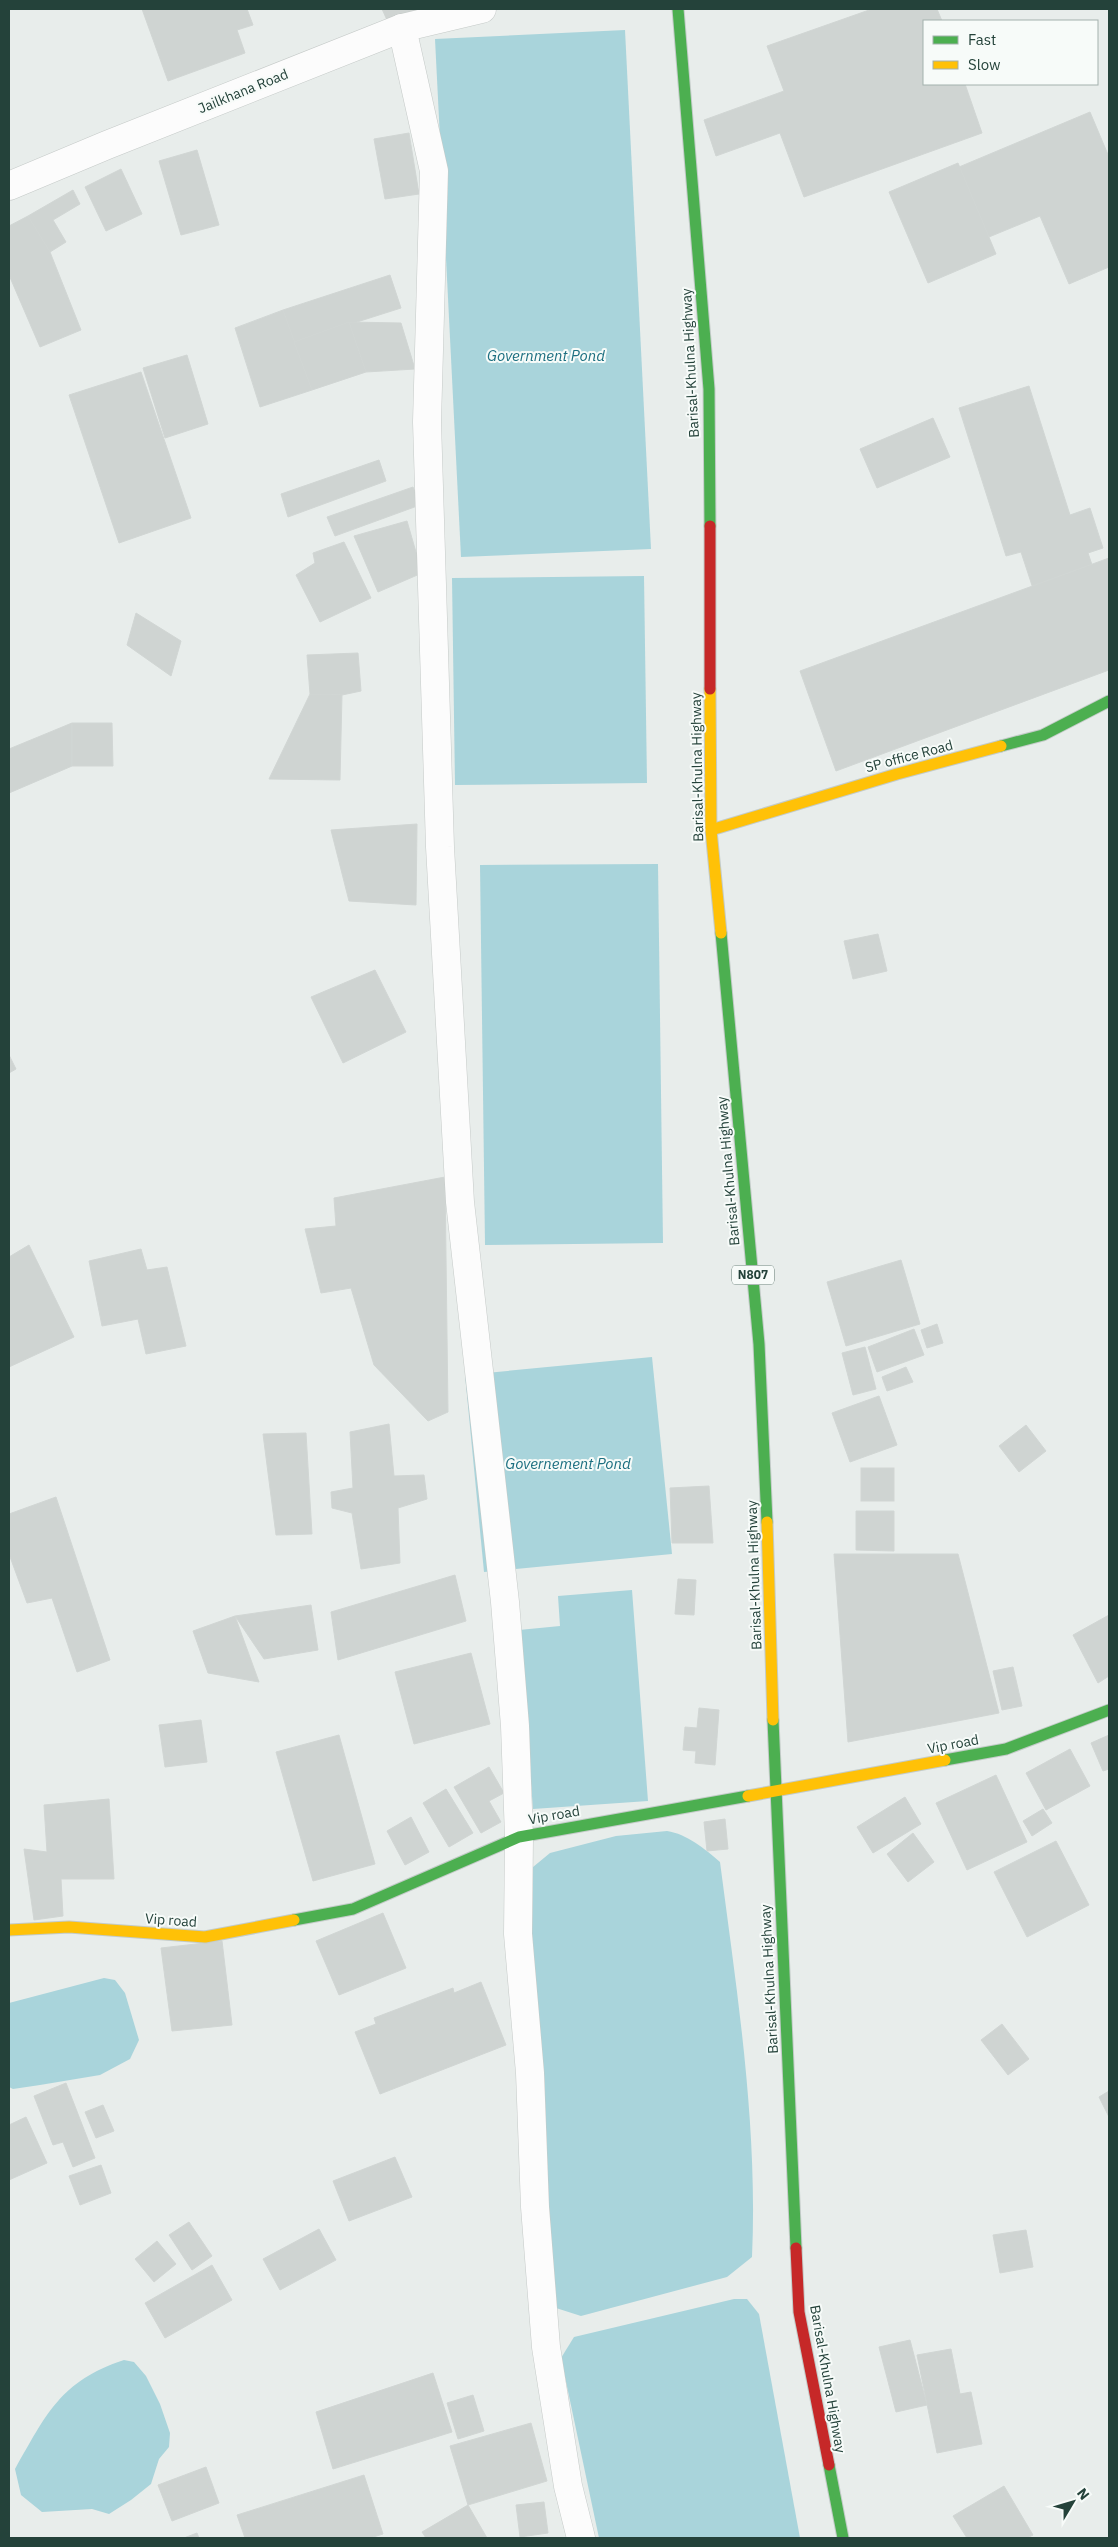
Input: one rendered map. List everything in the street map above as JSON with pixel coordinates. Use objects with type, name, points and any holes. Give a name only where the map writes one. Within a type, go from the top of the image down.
[{"type":"main road","name":"Barisal-Khulna Highway","points":[[678,9],[709,389],[711,830],[760,1344],[769,1556],[775,1792],[799,2312],[843,2538]]},
{"type":"main road","name":"SP office Road","points":[[711,830],[897,774],[1043,736],[1109,701]]},
{"type":"main road","name":"Vip road","points":[[9,1930],[69,1927],[205,1937],[353,1909],[519,1837],[1006,1749],[1109,1710]]},
{"type":"street","name":"Jailkhana Road","points":[[9,186],[106,145],[402,28],[453,13],[482,9]]},
{"type":"street","points":[[402,28],[434,171],[427,422],[440,846],[460,1202],[505,1602],[515,1726],[519,1837],[518,1934],[530,2073],[535,2207],[546,2347],[568,2486],[581,2538]]},
{"type":"water","name":"Government Pond","points":[[625,30],[651,549],[461,557],[435,39]]},
{"type":"water","points":[[644,576],[647,783],[455,785],[452,578]]},
{"type":"water","points":[[658,864],[663,1243],[485,1245],[480,865]]},
{"type":"water","name":"Governement Pond","points":[[652,1357],[672,1554],[484,1572],[465,1375]]},
{"type":"water","points":[[632,1590],[648,1801],[533,1809],[519,1630],[560,1626],[558,1596]]},
{"type":"water","points":[[667,1831],[689,1839],[720,1862],[745,2059],[749,2108],[753,2207],[752,2257],[727,2277],[581,2316],[556,2308],[549,2280],[527,1872],[550,1853],[616,1836]]},
{"type":"water","points":[[104,1978],[115,1980],[125,1993],[139,2040],[130,2059],[100,2075],[13,2089],[9,2087],[9,2003]]},
{"type":"water","points":[[734,2299],[747,2299],[759,2314],[800,2538],[599,2538],[561,2358],[574,2337]]},
{"type":"water","points":[[124,2360],[134,2362],[146,2376],[160,2404],[170,2433],[169,2447],[159,2459],[151,2484],[109,2514],[92,2509],[42,2512],[21,2495],[15,2469],[46,2416],[70,2389],[84,2378],[102,2368]]},
{"type":"building","points":[[142,9],[247,9],[253,25],[237,30],[245,53],[168,81]]},
{"type":"building","points":[[382,9],[419,9],[387,20]]},
{"type":"building","points":[[872,9],[937,9],[942,20],[923,20],[923,85],[965,85],[982,133],[804,197],[780,133],[716,156],[704,120],[784,91],[767,46]]},
{"type":"building","points":[[1090,112],[1109,157],[1109,267],[1069,284],[1040,216],[989,237],[959,167]]},
{"type":"building","points":[[409,133],[419,194],[385,199],[374,139]]},
{"type":"building","points":[[197,150],[219,225],[181,235],[159,161]]},
{"type":"building","points":[[958,163],[996,254],[928,283],[889,192]]},
{"type":"building","points":[[121,169],[142,214],[106,231],[85,187]]},
{"type":"building","points":[[73,190],[80,204],[53,220],[66,242],[50,252],[28,216]]},
{"type":"building","points":[[28,216],[50,252],[81,330],[40,347],[9,275],[9,226]]},
{"type":"building","points":[[390,275],[401,308],[294,342],[283,310]]},
{"type":"building","points":[[283,310],[312,390],[260,407],[235,328]]},
{"type":"building","points":[[349,322],[366,372],[312,390],[294,342]]},
{"type":"building","points":[[349,322],[401,323],[415,369],[366,372]]},
{"type":"building","points":[[187,355],[208,424],[165,438],[143,368]]},
{"type":"building","points":[[141,372],[191,518],[119,543],[69,395]]},
{"type":"building","points":[[1029,386],[1070,515],[1090,508],[1103,548],[1088,553],[1107,609],[1046,628],[1021,552],[1006,556],[959,408]]},
{"type":"building","points":[[933,418],[950,457],[877,488],[860,449]]},
{"type":"building","points":[[379,460],[386,481],[288,517],[281,494]]},
{"type":"building","points":[[413,487],[420,505],[335,536],[327,517]]},
{"type":"building","points":[[407,521],[422,573],[378,592],[354,536]]},
{"type":"building","points":[[344,542],[371,598],[320,622],[296,575],[315,563],[313,553]]},
{"type":"building","points":[[1109,558],[1109,670],[836,771],[800,671]]},
{"type":"building","points":[[136,613],[181,641],[171,676],[127,645]]},
{"type":"building","points":[[358,653],[361,691],[342,695],[310,694],[307,655]]},
{"type":"building","points":[[310,694],[342,695],[340,780],[269,779]]},
{"type":"building","points":[[72,723],[72,766],[9,793],[9,749]]},
{"type":"building","points":[[72,723],[112,723],[113,766],[72,766]]},
{"type":"building","points":[[417,824],[416,905],[349,901],[331,830]]},
{"type":"building","points":[[878,934],[887,971],[853,979],[844,941]]},
{"type":"building","points":[[375,970],[406,1032],[343,1063],[311,997]]},
{"type":"building","points":[[9,1055],[16,1069],[9,1073]]},
{"type":"building","points":[[445,1177],[448,1412],[428,1421],[374,1365],[351,1288],[321,1293],[305,1229],[336,1226],[334,1198]]},
{"type":"building","points":[[29,1245],[74,1337],[9,1367],[9,1257]]},
{"type":"building","points":[[141,1249],[147,1270],[167,1267],[186,1346],[146,1354],[138,1319],[102,1326],[89,1261]]},
{"type":"building","points":[[901,1260],[920,1324],[846,1346],[827,1282]]},
{"type":"building","points":[[937,1324],[943,1343],[927,1348],[921,1330]]},
{"type":"building","points":[[914,1329],[924,1355],[877,1372],[868,1347]]},
{"type":"building","points":[[865,1347],[876,1389],[853,1395],[842,1353]]},
{"type":"building","points":[[906,1367],[913,1382],[887,1391],[882,1377]]},
{"type":"building","points":[[879,1396],[897,1445],[850,1462],[832,1413]]},
{"type":"building","points":[[389,1424],[394,1476],[424,1475],[427,1499],[398,1508],[400,1563],[361,1569],[352,1513],[332,1508],[331,1492],[353,1488],[350,1432]]},
{"type":"building","points":[[1026,1425],[1046,1451],[1019,1472],[999,1446]]},
{"type":"building","points":[[306,1433],[312,1534],[276,1535],[263,1434]]},
{"type":"building","points":[[861,1468],[894,1468],[894,1501],[861,1501]]},
{"type":"building","points":[[709,1486],[713,1543],[672,1543],[670,1488]]},
{"type":"building","points":[[56,1497],[110,1660],[77,1672],[52,1598],[27,1603],[9,1554],[9,1514]]},
{"type":"building","points":[[856,1511],[894,1511],[894,1551],[856,1550]]},
{"type":"building","points":[[834,1554],[958,1554],[999,1713],[848,1742]]},
{"type":"building","points":[[455,1575],[466,1621],[338,1660],[331,1612]]},
{"type":"building","points":[[678,1579],[696,1580],[694,1615],[675,1614]]},
{"type":"building","points":[[311,1605],[318,1650],[264,1659],[235,1616]]},
{"type":"building","points":[[1109,1615],[1109,1676],[1098,1683],[1073,1635]]},
{"type":"building","points":[[235,1616],[259,1682],[208,1673],[193,1631]]},
{"type":"building","points":[[471,1653],[490,1724],[414,1744],[395,1672]]},
{"type":"building","points":[[1013,1667],[1022,1706],[1002,1710],[993,1671]]},
{"type":"building","points":[[699,1708],[719,1710],[715,1765],[695,1763],[696,1751],[683,1750],[685,1727],[697,1728]]},
{"type":"building","points":[[201,1720],[207,1762],[165,1767],[159,1725]]},
{"type":"building","points":[[339,1735],[375,1864],[313,1881],[276,1752]]},
{"type":"building","points":[[1109,1735],[1109,1769],[1103,1771],[1091,1743]]},
{"type":"building","points":[[1070,1749],[1090,1786],[1046,1810],[1026,1773]]},
{"type":"building","points":[[489,1767],[504,1793],[489,1801],[501,1822],[481,1833],[454,1787]]},
{"type":"building","points":[[996,1775],[1027,1842],[967,1870],[936,1803]]},
{"type":"building","points":[[446,1789],[473,1833],[449,1847],[423,1803]]},
{"type":"building","points":[[905,1797],[921,1824],[873,1853],[857,1827]]},
{"type":"building","points":[[109,1799],[114,1879],[61,1879],[63,1916],[34,1920],[24,1849],[47,1852],[44,1805]]},
{"type":"building","points":[[1043,1809],[1052,1823],[1032,1836],[1023,1821]]},
{"type":"building","points":[[411,1817],[429,1852],[405,1865],[387,1831]]},
{"type":"building","points":[[725,1819],[728,1849],[707,1851],[704,1822]]},
{"type":"building","points":[[913,1833],[934,1862],[908,1882],[887,1854]]},
{"type":"building","points":[[1056,1841],[1089,1905],[1027,1937],[994,1872]]},
{"type":"building","points":[[383,1913],[406,1968],[339,1995],[316,1941]]},
{"type":"building","points":[[222,1941],[232,2025],[172,2031],[161,1948]]},
{"type":"building","points":[[481,1982],[506,2045],[380,2094],[355,2032],[376,2024],[374,2018],[453,1988],[454,1993]]},
{"type":"building","points":[[1002,2024],[1029,2059],[1008,2075],[981,2040]]},
{"type":"building","points":[[66,2083],[95,2158],[73,2167],[63,2142],[53,2145],[34,2096]]},
{"type":"building","points":[[1109,2091],[1109,2117],[1099,2097]]},
{"type":"building","points":[[103,2105],[114,2131],[96,2138],[85,2112]]},
{"type":"building","points":[[26,2117],[47,2163],[9,2180],[9,2125]]},
{"type":"building","points":[[395,2157],[412,2197],[349,2221],[333,2181]]},
{"type":"building","points":[[101,2165],[111,2193],[80,2205],[69,2176]]},
{"type":"building","points":[[189,2222],[212,2256],[192,2270],[169,2235]]},
{"type":"building","points":[[319,2229],[336,2260],[280,2290],[263,2259]]},
{"type":"building","points":[[1026,2230],[1033,2267],[1000,2273],[993,2235]]},
{"type":"building","points":[[157,2241],[176,2264],[154,2282],[135,2259]]},
{"type":"building","points":[[212,2265],[232,2300],[165,2338],[145,2303]]},
{"type":"building","points":[[910,2340],[927,2405],[896,2412],[879,2347]]},
{"type":"building","points":[[951,2349],[960,2394],[971,2392],[982,2444],[937,2453],[917,2355]]},
{"type":"building","points":[[433,2373],[452,2432],[333,2469],[316,2412]]},
{"type":"building","points":[[473,2395],[484,2431],[458,2439],[447,2403]]},
{"type":"building","points":[[531,2423],[547,2481],[468,2505],[450,2446]]},
{"type":"building","points":[[206,2467],[219,2503],[172,2521],[158,2485]]},
{"type":"building","points":[[364,2475],[383,2534],[370,2538],[245,2538],[237,2515]]},
{"type":"building","points":[[1004,2486],[1033,2535],[1027,2538],[967,2538],[953,2516]]},
{"type":"building","points":[[544,2502],[548,2533],[520,2537],[516,2505]]},
{"type":"building","points":[[468,2505],[487,2538],[426,2538],[422,2532]]},
{"type":"building","points":[[197,2533],[199,2538],[184,2538]]},
{"type":"traffic: fast","points":[[678,9],[709,389],[710,526]]},
{"type":"traffic: fast","points":[[1001,746],[1043,735],[1109,701]]},
{"type":"traffic: fast","points":[[721,933],[759,1344],[767,1522]]},
{"type":"traffic: fast","points":[[945,1760],[1006,1749],[1109,1710]]},
{"type":"traffic: fast","points":[[773,1720],[796,2248]]},
{"type":"traffic: fast","points":[[294,1920],[353,1909],[519,1837],[748,1796]]},
{"type":"traffic: fast","points":[[829,2465],[843,2538]]},
{"type":"traffic: slow","points":[[710,689],[711,830],[721,933]]},
{"type":"traffic: slow","points":[[711,830],[897,774],[1001,746]]},
{"type":"traffic: slow","points":[[767,1522],[773,1720]]},
{"type":"traffic: slow","points":[[748,1796],[945,1760]]},
{"type":"traffic: slow","points":[[9,1930],[69,1927],[205,1937],[294,1920]]},
{"type":"traffic: jam","points":[[710,526],[710,689]]},
{"type":"traffic: jam","points":[[796,2248],[799,2312],[829,2465]]}]
